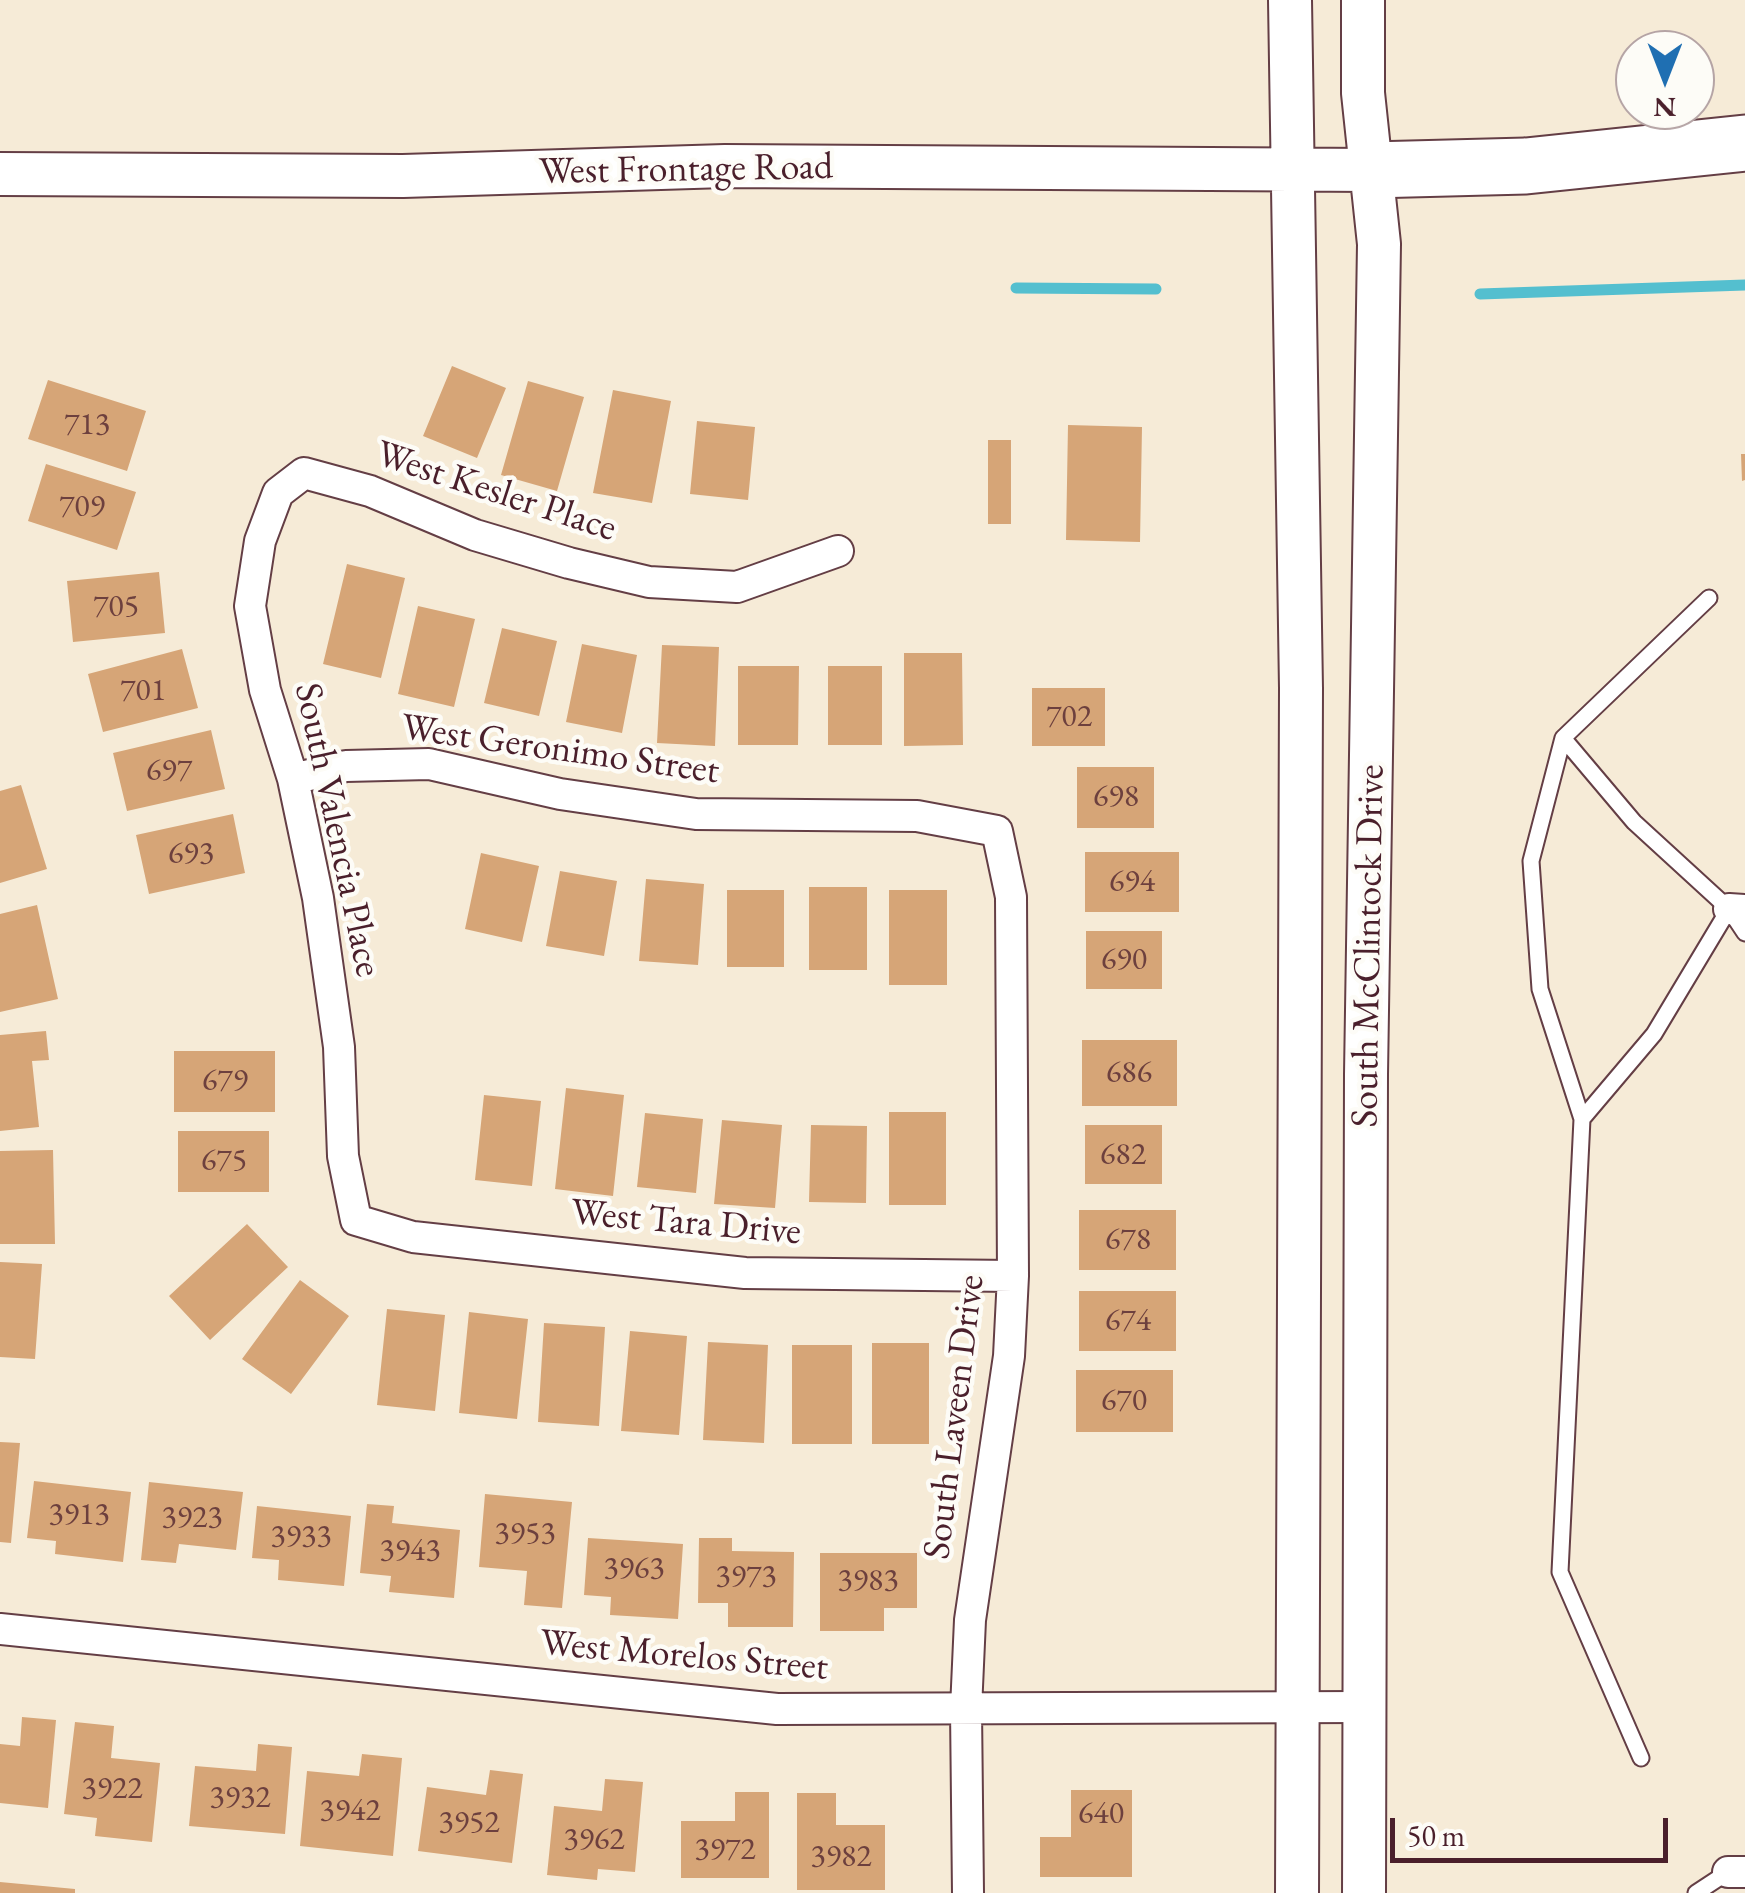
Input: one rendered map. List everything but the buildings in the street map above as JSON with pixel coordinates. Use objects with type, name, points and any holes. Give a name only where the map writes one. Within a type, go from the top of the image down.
[{"type":"highway","points":[[1372,170],[1526,166],[1745,143]]},
{"type":"main road","name":"South McClintock Drive","points":[[1289,12],[1301,688],[1297,1893]]},
{"type":"main road","name":"South McClintock Drive","points":[[1363,13],[1363,92],[1379,244],[1366,1074],[1364,1893]]},
{"type":"main road","name":"West Frontage Road","points":[[0,174],[403,176],[725,166],[1372,170]]},
{"type":"street","name":"West Kesler Place","points":[[304,473],[370,490],[475,536],[649,582],[737,586],[838,552]]},
{"type":"street","name":"South Valencia Place","points":[[304,473],[278,493],[260,541],[250,606],[265,690],[293,779],[318,898],[339,1047],[343,1156],[356,1220]]},
{"type":"street","name":"West Geronimo Street","points":[[293,779],[346,766],[429,764],[560,794],[696,814],[917,816],[997,831]]},
{"type":"street","name":"South Laveen Drive","points":[[968,1893],[966,1709],[970,1620],[1009,1356],[1014,1276],[1011,896],[997,831]]},
{"type":"street","name":"West Tara Drive","points":[[356,1220],[413,1237],[745,1273],[1014,1276]]},
{"type":"street","name":"West Morelos Street","points":[[0,1629],[777,1709],[1364,1708]]},
{"type":"lane","points":[[1641,1758],[1560,1572],[1582,1119],[1540,989],[1530,861],[1563,738],[1709,598]]},
{"type":"lane","points":[[1563,738],[1634,822],[1740,917],[1654,1034],[1582,1119]]},
{"type":"lane","points":[[1696,1893],[1737,1872]]},
{"type":"waterway","points":[[1480,294],[1745,285]]},
{"type":"waterway","points":[[1016,288],[1156,289]]}]
